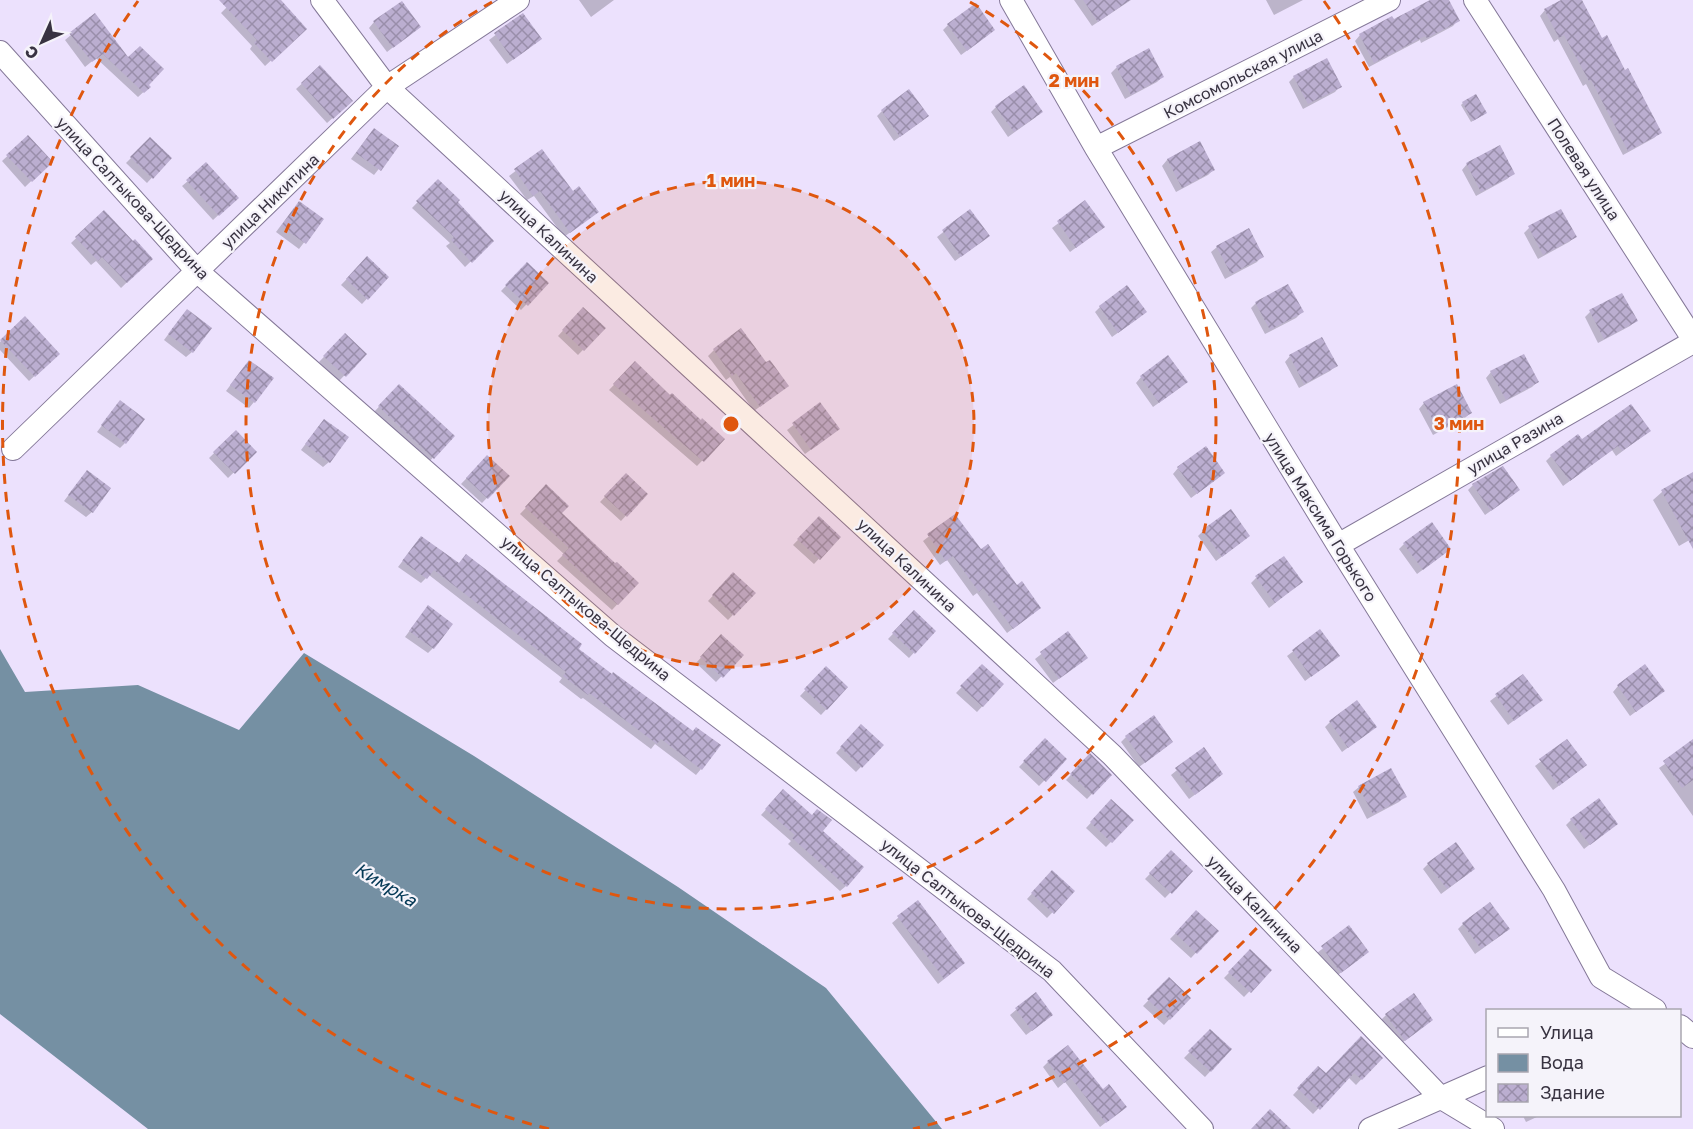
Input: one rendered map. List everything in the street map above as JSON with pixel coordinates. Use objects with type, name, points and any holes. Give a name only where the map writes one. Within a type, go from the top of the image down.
[{"type":"street","name":"улица Калинина","points":[[322,0],[387,87],[1112,755],[1440,1097],[1492,1129]]},
{"type":"street","name":"улица Никитина","points":[[14,449],[387,87],[518,0]]},
{"type":"street","name":"улица Максима Горького","points":[[1011,0],[1096,148],[1338,545],[1554,890],[1601,977],[1652,1009]]},
{"type":"street","name":"Комсомольская улица","points":[[1096,148],[1389,0]]},
{"type":"street","name":"Полевая улица","points":[[1475,0],[1693,340]]},
{"type":"street","name":"улица Салтыкова-Щедрина","points":[[0,52],[197,271],[613,636],[1052,971],[1202,1129]]},
{"type":"street","name":"улица Разина","points":[[1338,545],[1693,340]]},
{"type":"street","points":[[1681,1023],[1693,1014]]},
{"type":"street","points":[[1681,1025],[1693,1037]]},
{"type":"street","points":[[1370,1129],[1486,1078]]},
{"type":"water","name":"Кимрка","points":[[0,649],[25,692],[138,685],[239,730],[304,653],[474,756],[678,887],[826,988],[942,1129],[148,1129],[0,1014]]},
{"type":"building","points":[[219,0],[281,0],[307,29],[272,62],[254,43],[257,40]]},
{"type":"building","points":[[1083,0],[1130,0],[1098,22]]},
{"type":"building","points":[[1430,0],[1449,0],[1460,21],[1427,38],[1425,36],[1374,63],[1359,34],[1392,16],[1394,19]]},
{"type":"building","points":[[1561,0],[1582,0],[1602,38],[1607,35],[1625,70],[1628,68],[1662,133],[1628,151],[1591,80],[1589,81],[1564,35],[1559,38],[1544,9]]},
{"type":"building","points":[[402,1],[421,27],[393,48],[373,21]]},
{"type":"building","points":[[976,3],[995,30],[967,51],[947,24]]},
{"type":"building","points":[[95,13],[128,57],[140,46],[164,69],[144,93],[103,54],[92,62],[69,33]]},
{"type":"building","points":[[523,13],[542,39],[513,60],[494,33]]},
{"type":"building","points":[[1149,48],[1164,77],[1131,95],[1116,66]]},
{"type":"building","points":[[1327,58],[1342,87],[1308,104],[1293,76]]},
{"type":"building","points":[[320,65],[353,101],[333,119],[301,83]]},
{"type":"building","points":[[1024,85],[1043,112],[1014,132],[995,106]]},
{"type":"building","points":[[909,89],[929,116],[900,137],[881,110]]},
{"type":"building","points":[[1476,94],[1487,113],[1473,121],[1462,102]]},
{"type":"building","points":[[374,128],[399,146],[381,171],[356,153]]},
{"type":"building","points":[[28,135],[53,162],[32,182],[6,155]]},
{"type":"building","points":[[150,137],[172,158],[153,179],[130,157]]},
{"type":"building","points":[[1200,141],[1215,170],[1182,188],[1167,159]]},
{"type":"building","points":[[1500,145],[1515,174],[1481,192],[1466,163]]},
{"type":"building","points":[[542,149],[573,191],[579,186],[599,212],[570,233],[540,191],[533,196],[514,169]]},
{"type":"building","points":[[206,162],[239,198],[219,216],[186,180]]},
{"type":"building","points":[[438,179],[460,200],[458,202],[494,241],[472,263],[451,240],[454,237],[416,201]]},
{"type":"building","points":[[1085,200],[1105,227],[1076,248],[1057,221]]},
{"type":"building","points":[[299,201],[324,219],[306,244],[281,226]]},
{"type":"building","points":[[970,209],[990,236],[961,257],[942,230]]},
{"type":"building","points":[[1561,209],[1577,237],[1543,255],[1528,226]]},
{"type":"building","points":[[104,210],[153,259],[127,283],[102,257],[98,261],[75,237]]},
{"type":"building","points":[[1249,228],[1264,257],[1231,274],[1216,246]]},
{"type":"building","points":[[367,256],[389,277],[368,300],[346,279]]},
{"type":"building","points":[[527,262],[549,283],[528,306],[505,285]]},
{"type":"building","points":[[1288,284],[1304,312],[1270,330],[1255,302]]},
{"type":"building","points":[[1127,285],[1147,312],[1118,333],[1099,306]]},
{"type":"building","points":[[1622,293],[1638,321],[1604,339],[1589,310]]},
{"type":"building","points":[[583,307],[606,328],[584,351],[562,330]]},
{"type":"building","points":[[187,309],[212,328],[193,353],[168,334]]},
{"type":"building","points":[[25,316],[60,354],[35,377],[0,340]]},
{"type":"building","points":[[741,328],[766,362],[770,360],[789,386],[760,407],[736,373],[732,376],[713,349]]},
{"type":"building","points":[[345,333],[367,354],[346,377],[323,356]]},
{"type":"building","points":[[1322,337],[1338,366],[1304,384],[1289,355]]},
{"type":"building","points":[[1524,354],[1539,382],[1506,400],[1490,371]]},
{"type":"building","points":[[1168,355],[1188,382],[1159,403],[1140,376]]},
{"type":"building","points":[[249,360],[274,378],[255,403],[230,385]]},
{"type":"building","points":[[635,361],[670,395],[672,393],[725,439],[704,462],[613,384]]},
{"type":"building","points":[[399,384],[455,436],[434,459],[378,406]]},
{"type":"building","points":[[1457,384],[1472,413],[1439,431],[1423,402]]},
{"type":"building","points":[[120,400],[145,419],[126,444],[101,425]]},
{"type":"building","points":[[820,402],[840,429],[811,450],[792,423]]},
{"type":"building","points":[[1631,404],[1651,431],[1622,451],[1618,446],[1570,481],[1550,455],[1578,434],[1582,439]]},
{"type":"building","points":[[324,419],[349,437],[330,463],[305,444]]},
{"type":"building","points":[[236,430],[257,452],[235,474],[213,452]]},
{"type":"building","points":[[1206,446],[1225,473],[1197,494],[1177,467]]},
{"type":"building","points":[[487,455],[510,476],[488,499],[466,478]]},
{"type":"building","points":[[1503,466],[1520,490],[1491,511],[1472,484]]},
{"type":"building","points":[[87,470],[111,488],[93,513],[68,495]]},
{"type":"building","points":[[1693,472],[1693,549],[1661,490]]},
{"type":"building","points":[[626,473],[648,494],[627,517],[604,496]]},
{"type":"building","points":[[546,484],[569,506],[562,513],[639,583],[618,605],[562,555],[569,548],[525,507]]},
{"type":"building","points":[[1231,509],[1250,536],[1222,557],[1202,530]]},
{"type":"building","points":[[955,514],[981,549],[988,544],[1017,585],[1022,581],[1041,608],[1013,629],[983,588],[979,592],[953,556],[946,561],[927,534]]},
{"type":"building","points":[[819,516],[841,537],[820,560],[797,539]]},
{"type":"building","points":[[1432,522],[1451,549],[1423,570],[1403,543]]},
{"type":"building","points":[[421,536],[459,563],[466,554],[582,644],[579,649],[612,674],[613,672],[693,731],[696,727],[721,745],[702,770],[661,739],[657,744],[589,693],[588,695],[563,676],[566,672],[434,570],[427,579],[402,561]]},
{"type":"building","points":[[1284,556],[1303,582],[1275,603],[1255,576]]},
{"type":"building","points":[[733,572],[756,593],[734,616],[712,595]]},
{"type":"building","points":[[428,605],[453,624],[434,649],[409,631]]},
{"type":"building","points":[[914,610],[936,631],[915,654],[892,633]]},
{"type":"building","points":[[1320,629],[1340,656],[1311,677],[1292,650]]},
{"type":"building","points":[[1068,631],[1088,658],[1059,679],[1040,652]]},
{"type":"building","points":[[721,634],[744,655],[723,678],[700,657]]},
{"type":"building","points":[[982,664],[1004,684],[983,707],[960,686]]},
{"type":"building","points":[[1645,664],[1665,691],[1636,712],[1617,685]]},
{"type":"building","points":[[826,666],[848,687],[827,710],[804,689]]},
{"type":"building","points":[[1523,674],[1543,700],[1514,721],[1495,694]]},
{"type":"building","points":[[1357,700],[1377,727],[1348,748],[1329,721]]},
{"type":"building","points":[[1154,715],[1173,742],[1145,763],[1125,736]]},
{"type":"building","points":[[861,724],[884,745],[862,768],[840,747]]},
{"type":"building","points":[[1045,738],[1067,759],[1046,782],[1023,761]]},
{"type":"building","points":[[1567,739],[1587,765],[1559,786],[1539,759]]},
{"type":"building","points":[[1693,739],[1693,780],[1682,788],[1663,761]]},
{"type":"building","points":[[1204,747],[1223,774],[1195,795],[1175,768]]},
{"type":"building","points":[[1090,753],[1112,775],[1093,795],[1070,774]]},
{"type":"building","points":[[1391,768],[1407,797],[1373,814],[1358,786]]},
{"type":"building","points":[[783,789],[812,815],[817,809],[832,820],[823,831],[864,867],[847,887],[792,838],[795,835],[765,809]]},
{"type":"building","points":[[1599,798],[1618,824],[1590,845],[1570,819]]},
{"type":"building","points":[[1111,799],[1134,820],[1112,843],[1090,822]]},
{"type":"building","points":[[1456,842],[1475,869],[1447,889],[1427,863]]},
{"type":"building","points":[[1171,850],[1193,871],[1172,894],[1149,873]]},
{"type":"building","points":[[1052,870],[1075,891],[1054,914],[1031,893]]},
{"type":"building","points":[[918,900],[965,963],[944,979],[897,916]]},
{"type":"building","points":[[1490,902],[1510,929],[1481,949],[1462,923]]},
{"type":"building","points":[[1196,910],[1219,931],[1197,954],[1175,933]]},
{"type":"building","points":[[1349,925],[1369,952],[1341,973],[1321,946]]},
{"type":"building","points":[[1250,949],[1272,970],[1251,993],[1228,972]]},
{"type":"building","points":[[1169,977],[1191,998],[1170,1020],[1147,999]]},
{"type":"building","points":[[1036,992],[1053,1015],[1032,1031],[1015,1008]]},
{"type":"building","points":[[1414,993],[1433,1020],[1405,1041],[1385,1014]]},
{"type":"building","points":[[1210,1029],[1232,1049],[1211,1072],[1188,1051]]},
{"type":"building","points":[[1361,1036],[1383,1058],[1362,1080],[1354,1073],[1320,1110],[1297,1088],[1318,1066],[1326,1073]]},
{"type":"building","points":[[1068,1045],[1103,1089],[1109,1084],[1127,1107],[1106,1123],[1071,1078],[1064,1083],[1047,1061]]},
{"type":"building","points":[[1270,1109],[1291,1129],[1251,1129]]}]
